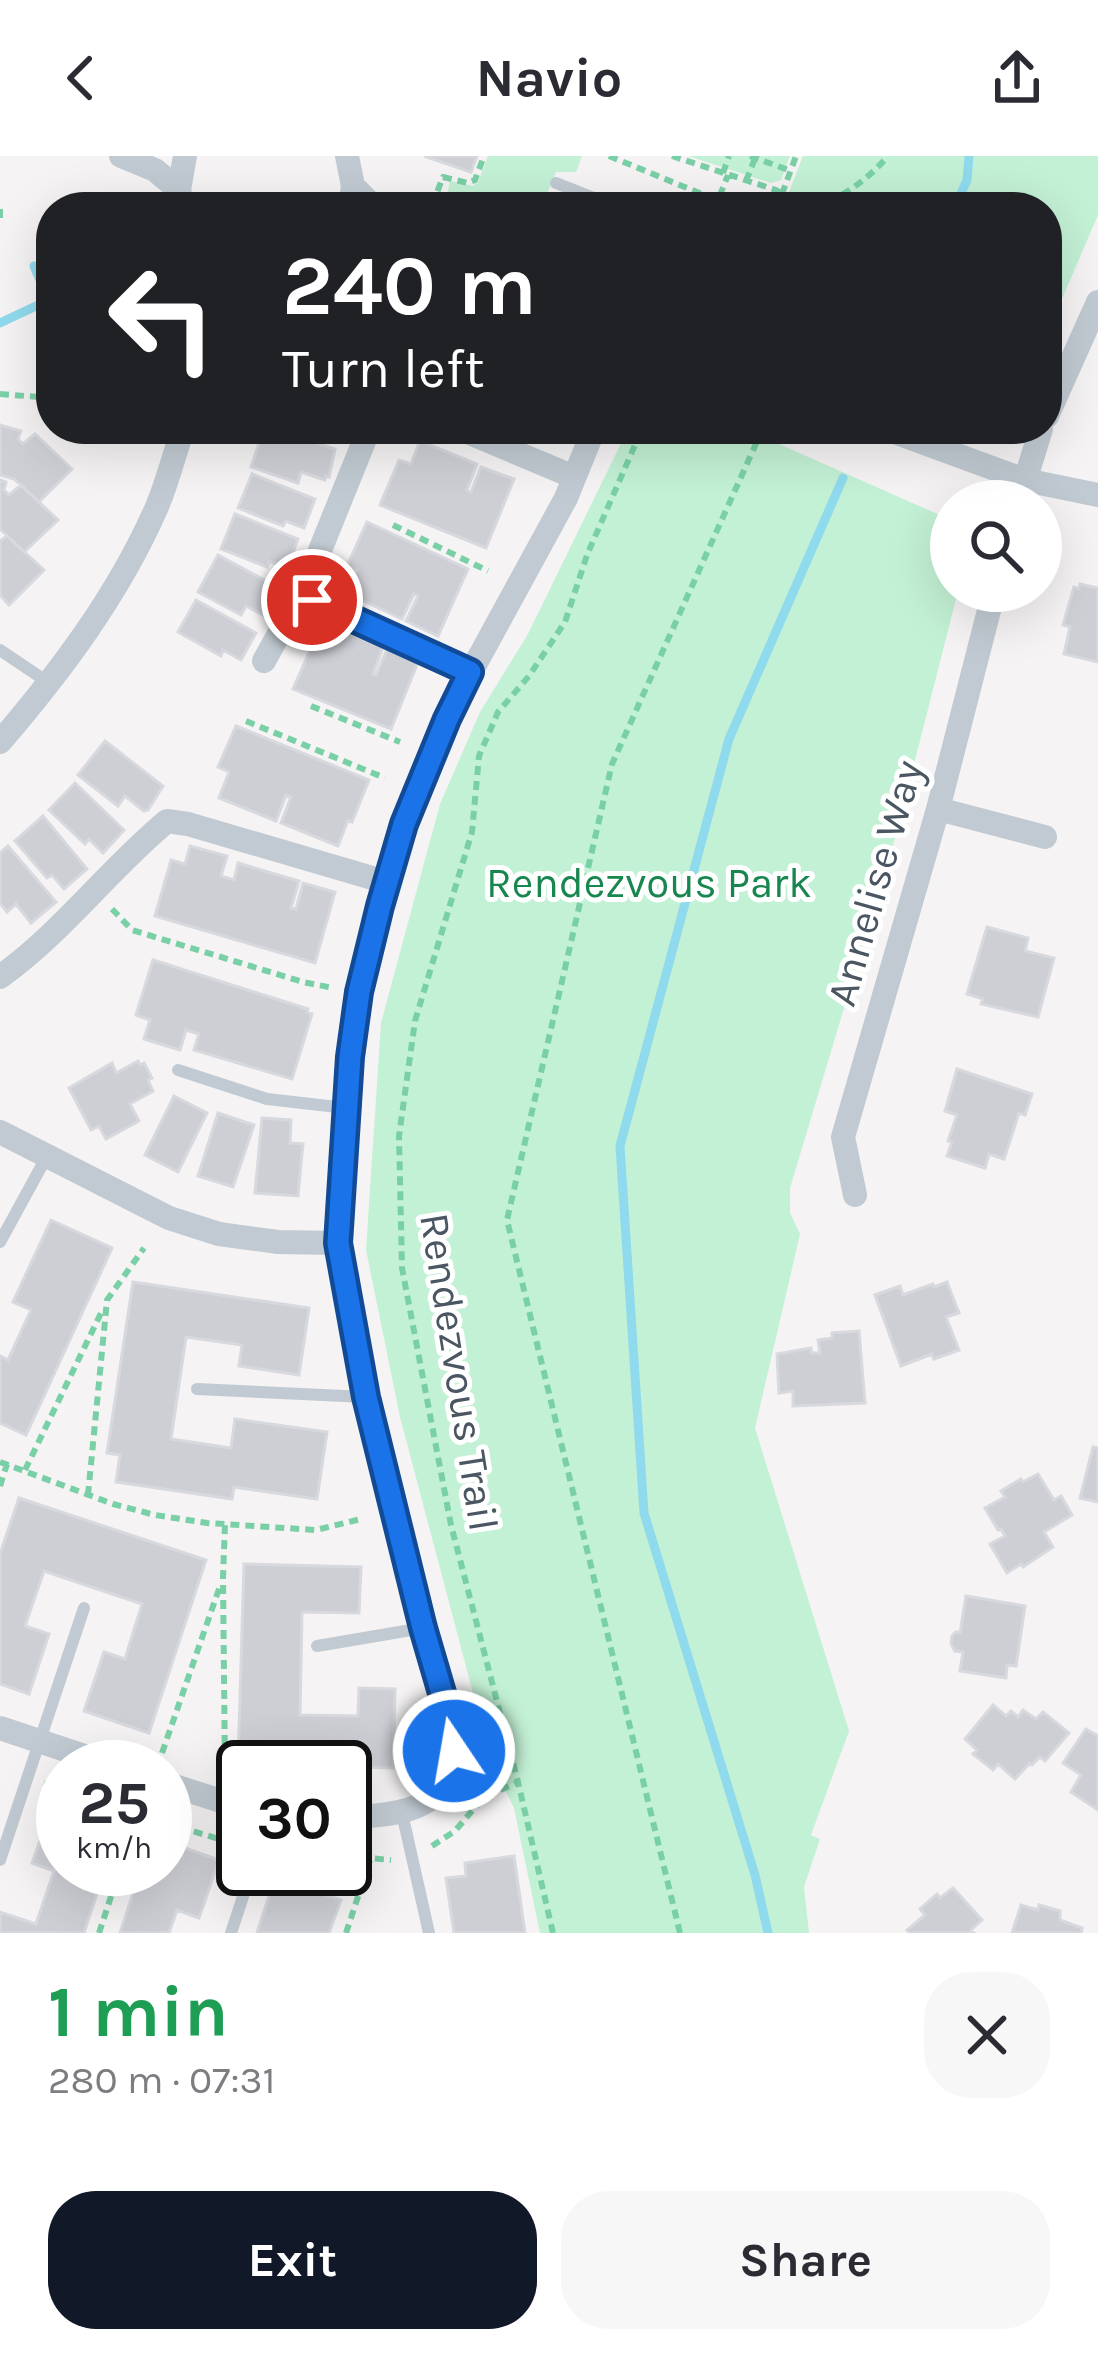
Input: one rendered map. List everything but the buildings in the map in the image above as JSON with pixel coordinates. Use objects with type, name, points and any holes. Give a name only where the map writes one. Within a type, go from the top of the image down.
[{"type":"street","points":[[121,156],[155,170],[175,192]]},
{"type":"street","points":[[182,192],[185,156]]},
{"type":"street","points":[[347,156],[351,192]]},
{"type":"street","points":[[1062,382],[1098,302]]},
{"type":"street","points":[[0,742],[49,683],[116,586],[157,507],[178,444]]},
{"type":"street","points":[[264,661],[306,585],[362,444]]},
{"type":"street","points":[[496,444],[574,477]]},
{"type":"street","points":[[372,1816],[402,1813],[438,1791],[451,1770],[454,1734],[366,1397],[338,1243],[359,992],[386,881],[424,772],[470,672],[566,498],[588,444]]},
{"type":"street","points":[[919,444],[1000,480]]},
{"type":"street","points":[[1025,480],[1036,444]]},
{"type":"street","points":[[1062,493],[1098,495]]},
{"type":"street","points":[[306,585],[312,600],[470,672]]},
{"type":"street","name":"Annelise Way","points":[[855,1196],[843,1137],[938,809],[989,612]]},
{"type":"street","points":[[938,809],[1046,837]]},
{"type":"street","points":[[0,976],[21,962],[167,821],[386,881]]},
{"type":"street","points":[[0,1132],[169,1218],[220,1234],[338,1243]]},
{"type":"street","points":[[0,1728],[36,1740]]},
{"type":"lane","points":[[556,183],[579,192]]},
{"type":"lane","points":[[0,650],[49,683]]},
{"type":"lane","points":[[178,1070],[267,1099],[346,1108]]},
{"type":"lane","points":[[0,1242],[47,1156]]},
{"type":"lane","points":[[197,1389],[366,1397]]},
{"type":"lane","points":[[39,1740],[84,1608]]},
{"type":"lane","points":[[317,1646],[423,1628]]},
{"type":"lane","points":[[0,1860],[36,1750]]},
{"type":"lane","points":[[402,1813],[429,1933]]},
{"type":"lane","points":[[231,1933],[243,1896]]},
{"type":"path","points":[[437,192],[443,177],[475,181],[484,156]]},
{"type":"path","points":[[609,156],[697,192]]},
{"type":"path","points":[[672,156],[694,159],[776,192]]},
{"type":"path","points":[[721,192],[729,156]]},
{"type":"path","points":[[783,192],[796,156]]},
{"type":"path","points":[[848,192],[888,156]]},
{"type":"path","points":[[746,181],[754,157],[791,171]]},
{"type":"path","points":[[0,209],[0,221]]},
{"type":"path","points":[[0,394],[36,397]]},
{"type":"path","name":"Rendezvous Trail","points":[[553,1933],[451,1525],[402,1268],[399,1136],[415,1022],[472,832],[479,757],[498,712],[566,622],[587,555],[635,444]]},
{"type":"path","points":[[680,1933],[507,1220],[612,764],[756,444]]},
{"type":"path","points":[[393,525],[488,571]]},
{"type":"path","points":[[311,706],[400,742]]},
{"type":"path","points":[[246,721],[386,778]]},
{"type":"path","points":[[95,891],[132,930],[303,982],[343,989]]},
{"type":"path","points":[[24,1471],[107,1300],[144,1248]]},
{"type":"path","points":[[88,1495],[107,1300]]},
{"type":"path","points":[[0,1486],[3,1463],[154,1515],[316,1530],[361,1519]]},
{"type":"path","points":[[225,1740],[226,1524]]},
{"type":"path","points":[[167,1740],[223,1577]]},
{"type":"path","points":[[372,1860],[393,1860],[436,1845],[455,1832],[467,1810],[518,1782]]},
{"type":"path","points":[[99,1933],[111,1896]]},
{"type":"path","points":[[346,1933],[358,1896]]},
{"type":"green space","points":[[488,156],[582,156],[576,172],[556,172],[548,192],[448,192],[450,181],[473,186]]},
{"type":"green space","points":[[688,156],[790,156],[781,180],[771,183]]},
{"type":"green space","points":[[803,156],[1098,156],[1098,215],[1062,299],[1062,192],[789,192]]},
{"type":"green space","name":"Rendezvous Park","points":[[621,444],[779,444],[930,511],[930,612],[953,612],[896,835],[790,1188],[790,1213],[800,1234],[755,1428],[849,1731],[811,1835],[820,1839],[804,1887],[809,1933],[540,1933],[514,1808],[491,1761],[400,1417],[366,1250],[381,1023],[440,804],[480,712],[528,634]]},
{"type":"waterway","points":[[962,192],[969,156]]},
{"type":"waterway","points":[[34,266],[36,271]]},
{"type":"waterway","points":[[0,323],[36,306]]},
{"type":"waterway","points":[[768,1933],[755,1875],[644,1513],[620,1146],[729,739],[843,478]]},
{"type":"route","points":[[312,600],[470,672],[404,824],[359,992],[338,1243],[366,1397],[454,1734],[454,1751]]}]
